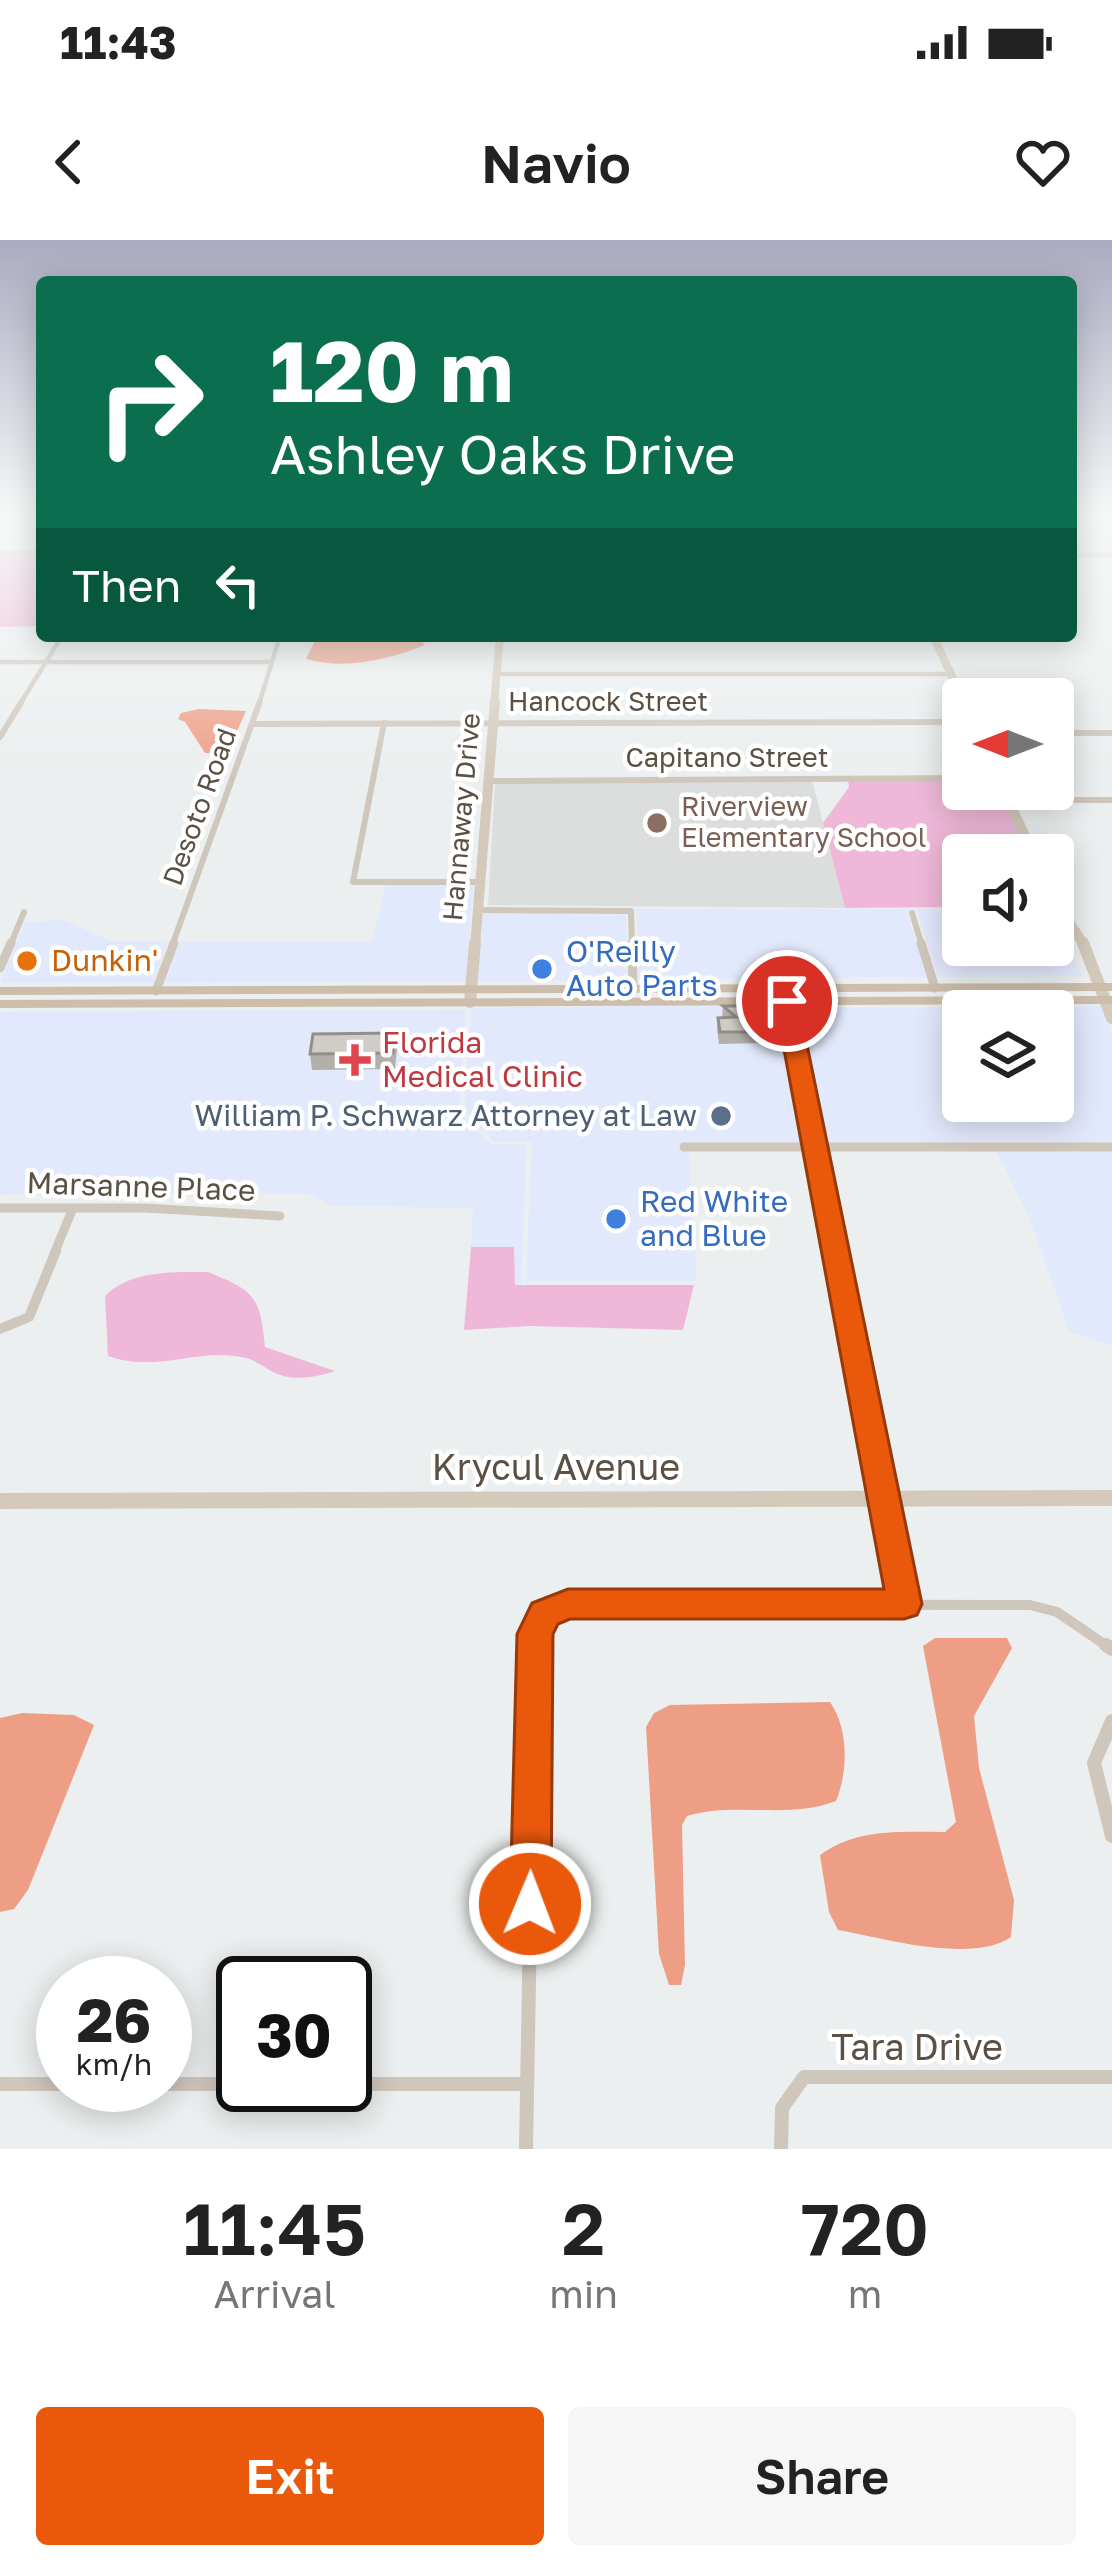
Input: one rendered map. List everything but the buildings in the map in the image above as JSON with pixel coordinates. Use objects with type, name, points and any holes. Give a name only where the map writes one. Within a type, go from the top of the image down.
[{"type":"main road","points":[[3,999],[167,1004],[633,988],[782,994],[891,993],[918,988],[1107,993]]},
{"type":"main road","points":[[167,1004],[184,997],[239,997],[289,990]]},
{"type":"main road","points":[[3,999],[77,991],[289,990],[613,1001],[782,994],[1107,993]]},
{"type":"main road","points":[[3,999],[138,997],[156,991]]},
{"type":"street","points":[[0,737],[58,642]]},
{"type":"street","name":"Desoto Road","points":[[156,991],[278,642]]},
{"type":"street","name":"Hannaway Drive","points":[[470,996],[500,642]]},
{"type":"street","points":[[936,642],[953,678]]},
{"type":"street","points":[[0,662],[271,662]]},
{"type":"street","points":[[497,674],[951,674]]},
{"type":"street","name":"Hancock Street","points":[[253,724],[942,722]]},
{"type":"street","points":[[384,723],[353,882],[480,882]]},
{"type":"street","points":[[1074,733],[1112,733]]},
{"type":"street","name":"Capitano Street","points":[[490,781],[942,778]]},
{"type":"street","points":[[1074,798],[1112,800]]},
{"type":"street","points":[[478,910],[631,911],[633,988]]},
{"type":"street","points":[[0,968],[24,912]]},
{"type":"street","points":[[912,913],[935,988]]},
{"type":"street","points":[[0,941],[14,934]]},
{"type":"street","points":[[1074,942],[1090,980],[1107,993],[1112,1018]]},
{"type":"street","points":[[782,994],[904,1604]]},
{"type":"street","points":[[684,1147],[1112,1148]]},
{"type":"street","name":"Marsanne Place","points":[[0,1208],[280,1216]]},
{"type":"street","points":[[0,1330],[29,1317],[74,1208]]},
{"type":"street","name":"Krycul Avenue","points":[[0,1502],[1112,1498]]},
{"type":"street","points":[[526,2149],[535,1634],[545,1614],[568,1604],[1043,1606],[1112,1649]]},
{"type":"street","points":[[1112,1721],[1096,1741],[1091,1760],[1112,1836]]},
{"type":"street","name":"Tara Drive","points":[[781,2149],[778,2115],[785,2092],[804,2077],[1112,2077]]},
{"type":"street","points":[[0,2084],[36,2084]]},
{"type":"street","points":[[372,2084],[527,2084]]},
{"type":"shaded area","points":[[0,602],[36,602],[36,626],[0,627]]},
{"type":"shaded area","points":[[314,642],[425,645],[351,663],[306,659]]},
{"type":"shaded area","points":[[246,711],[227,754],[205,753],[185,722],[178,719],[181,713]]},
{"type":"shaded area","name":"Riverview Elementary School","points":[[812,780],[845,908],[488,905],[495,782]]},
{"type":"shaded area","points":[[848,780],[942,780],[942,810],[1008,810],[1018,834],[942,834],[942,907],[845,908],[823,823],[849,787]]},
{"type":"shaded area","points":[[386,885],[474,885],[466,982],[165,983],[180,941],[372,942]]},
{"type":"shaded area","points":[[632,909],[942,909],[942,966],[1074,966],[1074,959],[1082,976],[938,977],[917,911],[907,911],[926,977],[638,980],[637,912]]},
{"type":"shaded area","points":[[483,912],[626,914],[627,980],[478,982]]},
{"type":"shaded area","points":[[64,920],[111,941],[168,941],[153,983],[0,983],[25,922]]},
{"type":"shaded area","points":[[784,1004],[811,1144],[688,1142],[697,1281],[526,1281],[532,1142],[494,1142],[464,1111],[471,1008]]},
{"type":"shaded area","points":[[1074,1006],[1101,1006],[1112,1032],[1112,1144],[821,1143],[794,1008],[942,1007],[942,1122],[1074,1122]]},
{"type":"shaded area","points":[[466,1009],[459,1112],[491,1144],[526,1145],[522,1283],[514,1286],[514,1247],[471,1247],[473,1208],[333,1206],[307,1193],[0,1195],[0,1012]]},
{"type":"shaded area","points":[[1112,1151],[1112,1346],[1069,1331],[1030,1219],[997,1152]]},
{"type":"shaded area","points":[[471,1247],[514,1247],[515,1285],[694,1285],[683,1330],[529,1326],[464,1330]]},
{"type":"shaded area","points":[[208,1272],[252,1298],[261,1316],[265,1347],[335,1371],[295,1378],[228,1355],[144,1362],[108,1356],[105,1296],[140,1277]]},
{"type":"shaded area","points":[[935,1638],[1007,1638],[1012,1648],[974,1716],[979,1768],[1014,1900],[1011,1937],[994,1945],[927,1947],[838,1930],[829,1912],[820,1855],[864,1836],[945,1832],[956,1822],[923,1646]]},
{"type":"shaded area","points":[[830,1702],[841,1725],[845,1751],[836,1801],[799,1809],[724,1810],[687,1816],[682,1825],[685,1965],[681,1985],[669,1985],[659,1954],[646,1727],[654,1713],[670,1705]]},
{"type":"shaded area","points":[[22,1713],[74,1715],[94,1725],[28,1890],[14,1909],[0,1912],[0,1718]]},
{"type":"place","name":"Riverview Elementary School","points":[[657,823]]},
{"type":"place","name":"Dunkin'","points":[[27,961]]},
{"type":"place","name":"O'Reilly Auto Parts","points":[[542,969]]},
{"type":"place","name":"Florida Medical Clinic","points":[[355,1060]]},
{"type":"place","name":"William P. Schwarz Attorney at Law","points":[[721,1116]]},
{"type":"place","name":"Red White and Blue","points":[[616,1219]]},
{"type":"route","points":[[530,1904],[535,1634],[545,1614],[568,1604],[904,1604],[787,1001]]}]
